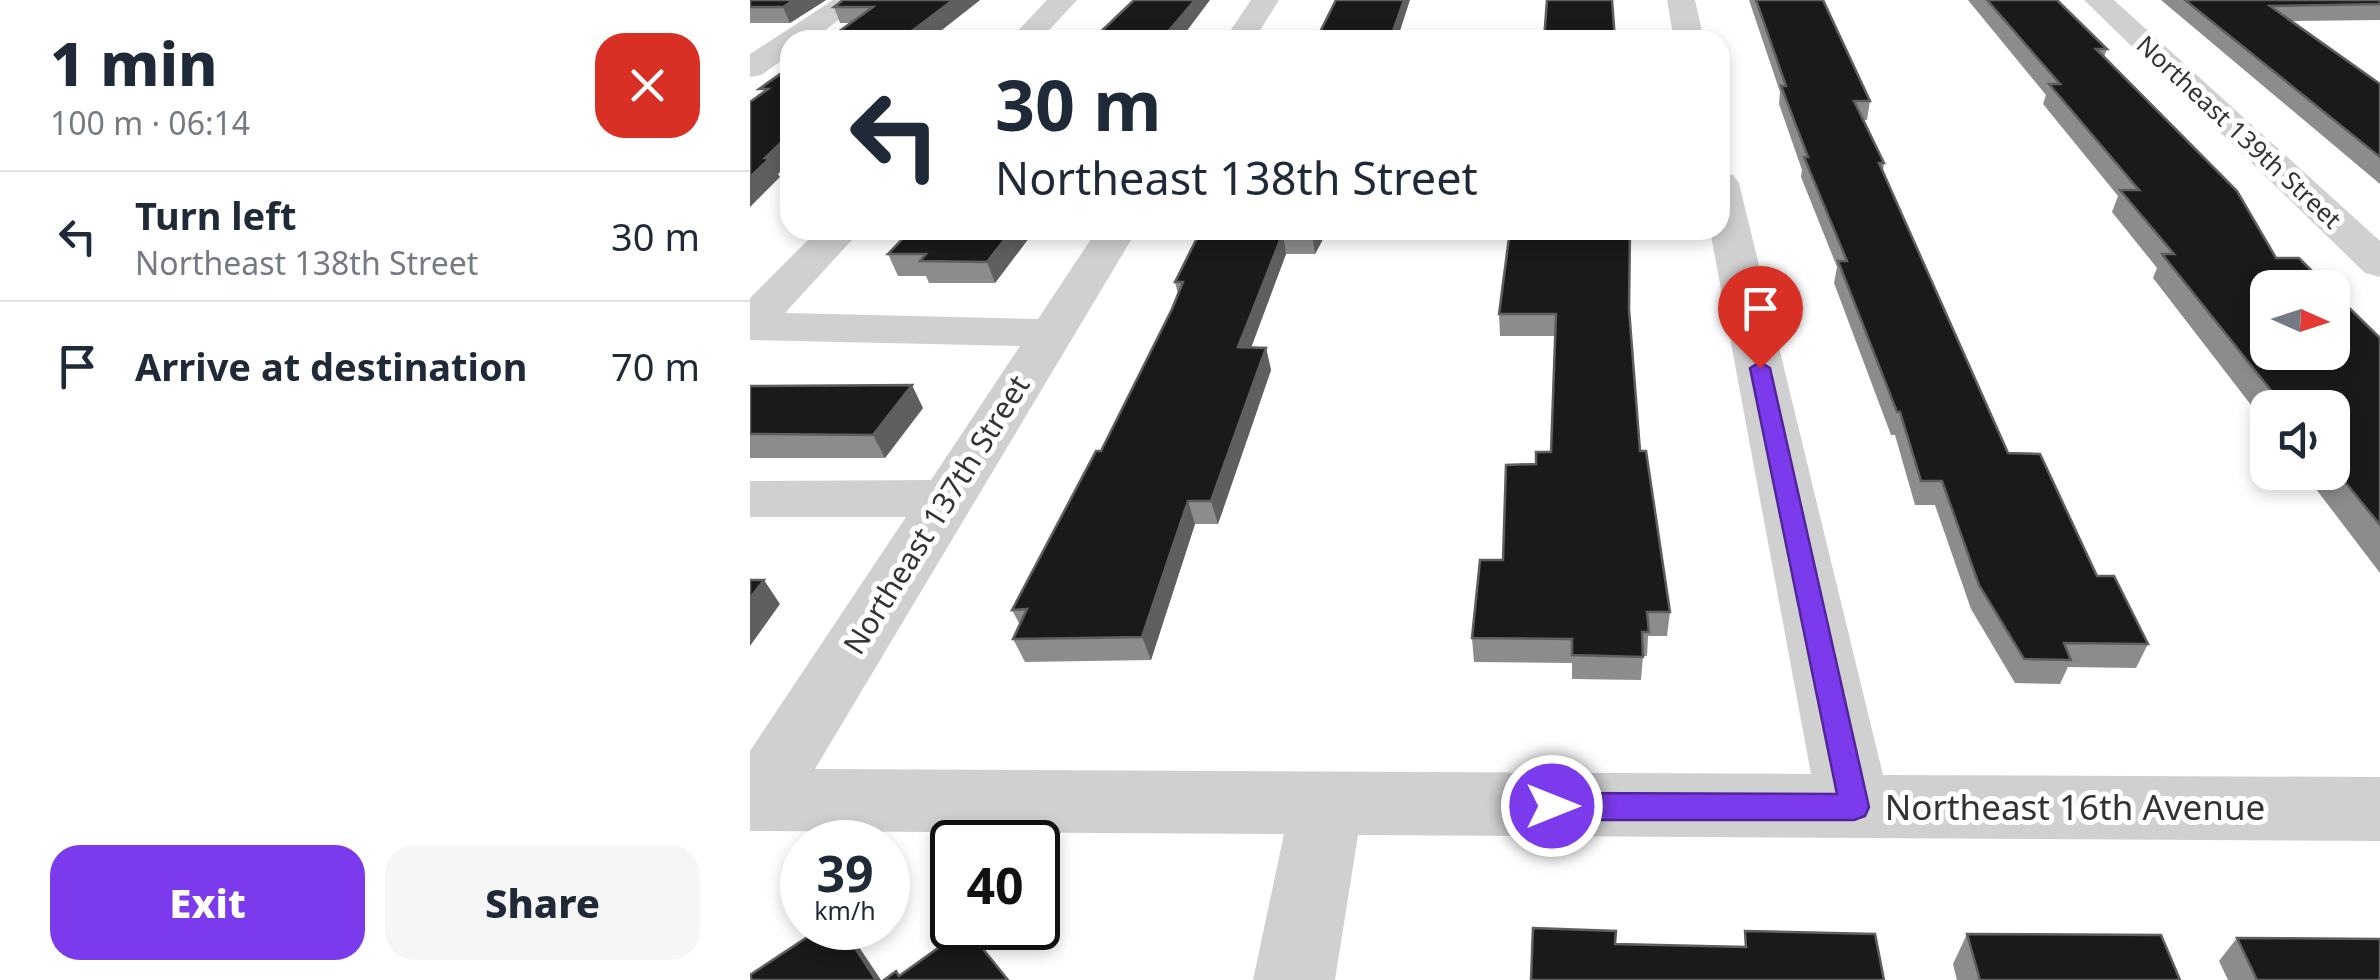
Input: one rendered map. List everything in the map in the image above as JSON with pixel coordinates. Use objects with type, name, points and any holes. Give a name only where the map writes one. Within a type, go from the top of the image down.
[{"type":"street","points":[[807,30],[851,0]]},
{"type":"street","points":[[1034,30],[1063,0]]},
{"type":"street","points":[[1246,30],[1265,0]]},
{"type":"street","points":[[1680,0],[1687,30]]},
{"type":"street","name":"Northeast 139th Street","points":[[2098,0],[2380,264]]},
{"type":"street","points":[[750,68],[780,48]]},
{"type":"street","points":[[1730,230],[1854,807]]},
{"type":"street","points":[[750,325],[831,240]]},
{"type":"street","name":"Northeast 137th Street","points":[[754,800],[1111,240]]},
{"type":"street","points":[[750,325],[1051,333]]},
{"type":"street","points":[[750,499],[948,498]]},
{"type":"street","name":"Northeast 16th Avenue","points":[[754,800],[2380,809]]},
{"type":"street","points":[[1294,980],[1326,806]]},
{"type":"building","points":[[750,0],[794,0],[783,7],[750,7]]},
{"type":"building","points":[[843,0],[953,0],[913,30],[841,30],[873,7],[834,7]]},
{"type":"building","points":[[1134,0],[1195,0],[1170,30],[1102,30]]},
{"type":"building","points":[[1336,0],[1404,0],[1394,30],[1321,30]]},
{"type":"building","points":[[1547,0],[1612,0],[1614,30],[1545,30]]},
{"type":"building","points":[[1756,0],[1823,0],[1870,101],[1854,101],[1884,163],[1879,163],[2008,453],[2040,454],[2097,576],[2114,576],[2148,644],[2064,643],[2071,660],[2024,659],[1979,585],[1942,481],[1921,481],[1900,412],[1838,261],[1847,261],[1804,157],[1808,157],[1781,86],[1786,86]]},
{"type":"building","points":[[1987,0],[2057,0],[2107,49],[2096,49],[2237,191],[2276,258],[2299,258],[2311,270],[2250,270],[2250,364],[2162,254],[2174,254],[2120,190],[2139,190],[2049,84],[2060,84]]},
{"type":"building","points":[[2185,0],[2380,0],[2380,4],[2270,6],[2380,84],[2380,157]]},
{"type":"building","points":[[780,74],[780,144],[750,177],[750,102],[768,89],[759,89]]},
{"type":"building","points":[[901,240],[1004,240],[987,262],[920,261],[926,254],[888,254]]},
{"type":"building","points":[[1196,240],[1280,240],[1238,347],[1266,348],[1211,501],[1188,501],[1142,637],[1013,639],[1027,609],[1012,610],[1096,451],[1101,451],[1172,309],[1183,282],[1175,282]]},
{"type":"building","points":[[1509,240],[1630,240],[1629,309],[1640,451],[1646,451],[1670,612],[1647,612],[1649,632],[1642,632],[1643,657],[1572,655],[1572,639],[1472,638],[1480,560],[1503,560],[1506,465],[1536,464],[1536,452],[1551,452],[1556,314],[1499,314]]},
{"type":"building","points":[[2350,309],[2380,338],[2380,525],[2350,488],[2350,390],[2271,390],[2255,370],[2350,370]]},
{"type":"building","points":[[912,385],[873,435],[750,434],[750,386]]},
{"type":"building","points":[[750,580],[764,580],[750,598]]},
{"type":"building","points":[[1533,928],[1616,931],[1615,944],[1746,947],[1745,931],[1875,934],[1884,980],[1531,980]]},
{"type":"building","points":[[1967,934],[2161,935],[2180,980],[1980,980]]},
{"type":"building","points":[[2237,938],[2380,939],[2380,980],[2257,980]]},
{"type":"building","points":[[788,950],[856,950],[876,980],[752,980],[750,975]]},
{"type":"building","points":[[935,950],[984,950],[1008,980],[884,980],[896,971],[899,976]]},
{"type":"route","points":[[1552,806],[1854,807],[1760,368]]}]
